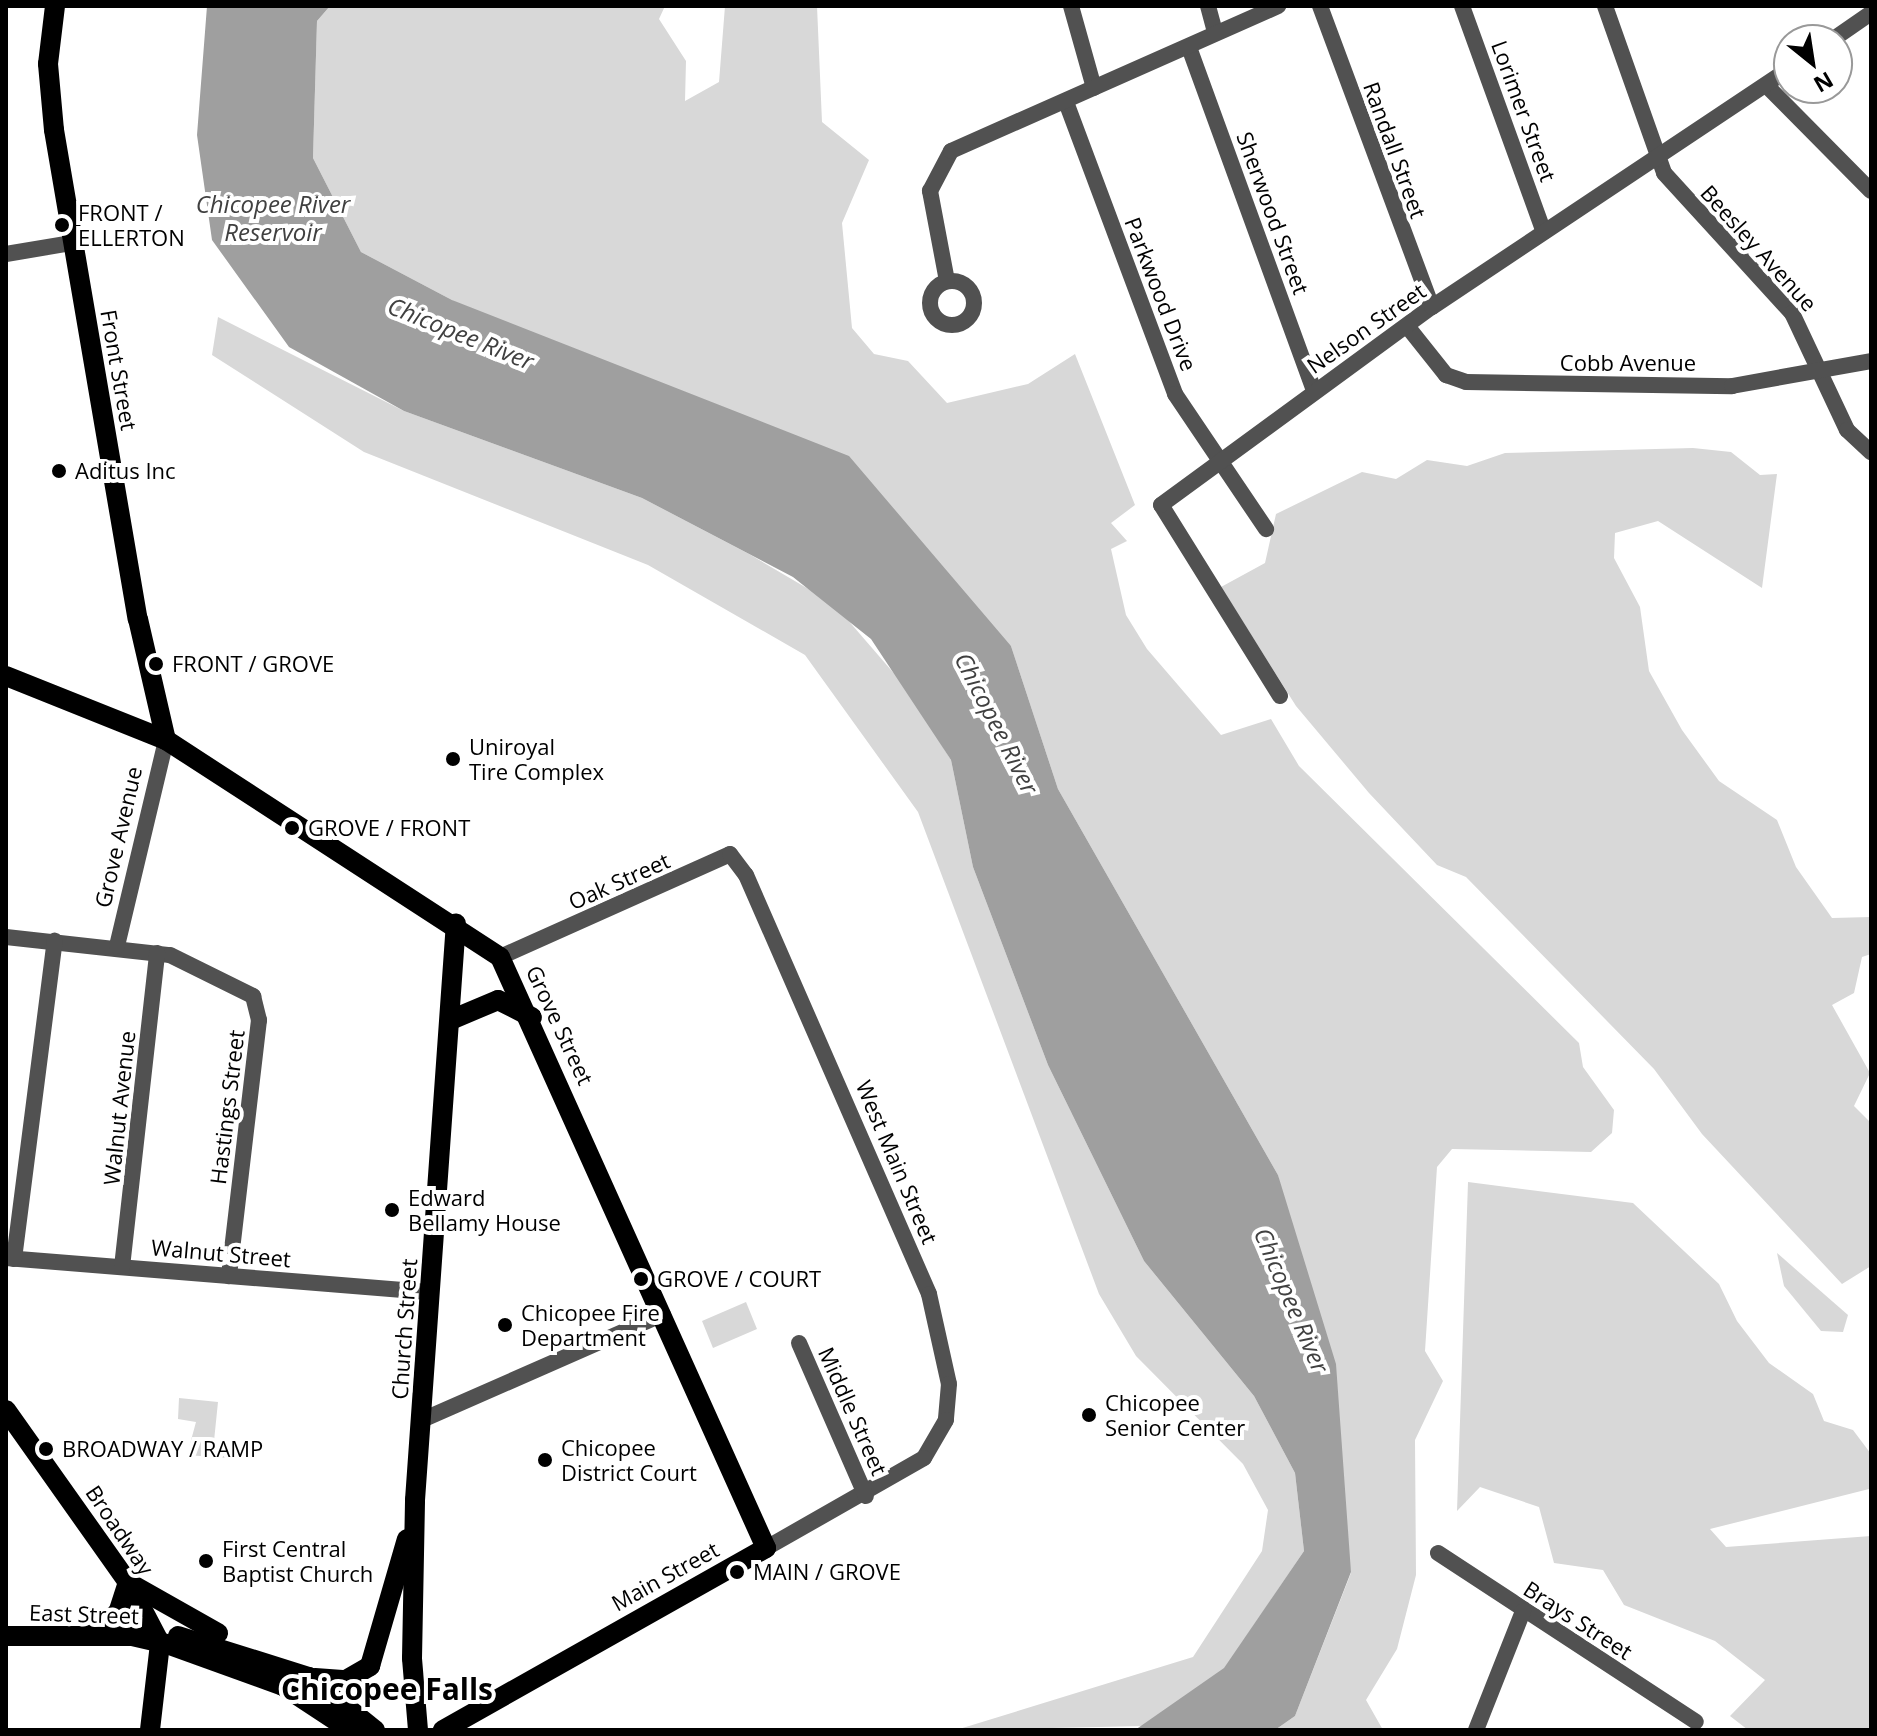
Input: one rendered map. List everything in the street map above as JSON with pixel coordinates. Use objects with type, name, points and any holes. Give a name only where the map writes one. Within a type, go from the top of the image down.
[{"type":"main road","name":"Front Street","points":[[55,6],[49,86],[72,243],[138,619],[166,740]]},
{"type":"main road","name":"Grove Street","points":[[6,676],[166,740],[456,923],[500,957],[533,1018],[766,1548]]},
{"type":"main road","name":"Church Street","points":[[418,1730],[412,1658],[415,1500],[453,1019],[456,923]]},
{"type":"main road","points":[[453,1019],[498,1000],[533,1018]]},
{"type":"main road","name":"Broadway","points":[[6,1410],[128,1582],[160,1643]]},
{"type":"main road","name":"Church Street","points":[[309,1677],[346,1680],[370,1666],[415,1500]]},
{"type":"main road","name":"Main Street","points":[[443,1730],[766,1548]]},
{"type":"main road","points":[[87,1636],[118,1613],[128,1582],[270,1661]]},
{"type":"main road","name":"East Street","points":[[6,1636],[87,1636],[160,1643]]},
{"type":"main road","points":[[160,1643],[180,1636],[270,1661],[309,1677],[375,1730]]},
{"type":"main road","points":[[150,1730],[160,1643]]},
{"type":"main road","points":[[160,1643],[283,1686],[350,1730]]},
{"type":"street","points":[[1071,6],[1094,88]]},
{"type":"street","points":[[1208,6],[1214,29]]},
{"type":"street","points":[[947,281],[930,216],[937,168],[969,138],[1010,120],[1066,102],[1190,50],[1214,29],[1278,6]]},
{"type":"street","name":"Randall Street","points":[[1320,6],[1432,307]]},
{"type":"street","name":"Lorimer Street","points":[[1462,6],[1544,232]]},
{"type":"street","name":"Beesley Avenue","points":[[1605,6],[1671,182],[1792,313],[1824,372],[1847,430],[1871,452]]},
{"type":"street","points":[[1853,25],[1871,13]]},
{"type":"street","name":"Sherwood Street","points":[[1190,50],[1314,391]]},
{"type":"street","name":"Nelson Street","points":[[1280,696],[1161,505],[1432,307],[1773,80]]},
{"type":"street","points":[[1766,85],[1871,191]]},
{"type":"street","name":"Parkwood Drive","points":[[1066,102],[1147,330],[1175,394],[1266,529]]},
{"type":"street","points":[[6,254],[72,243]]},
{"type":"street","name":"Cobb Avenue","points":[[1407,326],[1446,375],[1466,382],[1732,386],[1824,372],[1871,361]]},
{"type":"street","name":"Grove Avenue","points":[[117,946],[166,740]]},
{"type":"street","name":"Oak Street","points":[[500,957],[730,854],[746,875]]},
{"type":"street","name":"West Main Street","points":[[746,875],[941,1326],[949,1409],[937,1441],[912,1468]]},
{"type":"street","name":"Hastings Street","points":[[6,937],[117,946],[157,953],[253,996],[259,1020],[229,1276]]},
{"type":"street","points":[[10,1258],[55,941]]},
{"type":"street","name":"Walnut Avenue","points":[[122,1267],[157,953]]},
{"type":"street","name":"Walnut Street","points":[[10,1258],[431,1292]]},
{"type":"street","points":[[422,1420],[663,1314]]},
{"type":"street","name":"Middle Street","points":[[799,1343],[866,1496]]},
{"type":"street","name":"Main Street","points":[[766,1548],[866,1496],[912,1468]]},
{"type":"street","name":"Brays Street","points":[[1438,1553],[1696,1722]]},
{"type":"street","points":[[1476,1730],[1523,1611]]},
{"type":"shaded area","points":[[330,6],[665,6],[659,19],[686,61],[685,101],[719,82],[725,6],[817,6],[822,122],[869,160],[842,223],[852,328],[874,354],[908,361],[947,403],[1028,384],[1075,354],[1135,505],[1111,523],[1127,541],[1111,549],[1126,615],[1147,649],[1221,735],[1271,719],[1299,766],[1579,1043],[1583,1067],[1614,1110],[1612,1133],[1591,1152],[1452,1149],[1437,1167],[1425,1351],[1443,1381],[1415,1440],[1416,1575],[1397,1649],[1366,1700],[1383,1730],[1275,1730],[1295,1716],[1351,1573],[1278,1175],[1058,789],[1011,646],[452,300],[361,252],[313,158],[317,21]]},
{"type":"shaded area","points":[[218,317],[404,411],[642,498],[749,554],[834,604],[904,685],[951,760],[973,867],[1048,1065],[1144,1261],[1254,1396],[1295,1473],[1304,1551],[1224,1669],[1145,1726],[956,1730],[1193,1657],[1262,1551],[1268,1510],[1243,1464],[1136,1356],[1099,1294],[918,812],[805,655],[648,565],[364,452],[212,355]]},
{"type":"shaded area","points":[[1693,448],[1731,452],[1760,475],[1777,474],[1762,588],[1658,521],[1615,533],[1614,558],[1640,607],[1649,671],[1682,730],[1719,781],[1777,820],[1796,867],[1832,918],[1871,917],[1871,954],[1862,957],[1854,993],[1832,1005],[1870,1073],[1854,1106],[1871,1123],[1871,1266],[1842,1284],[1702,1134],[1654,1069],[1466,877],[1437,865],[1369,793],[1296,706],[1221,587],[1265,563],[1276,514],[1362,472],[1396,479],[1427,460],[1467,466],[1505,453]]},
{"type":"shaded area","points":[[1468,1182],[1633,1203],[1719,1284],[1737,1321],[1769,1363],[1813,1394],[1824,1421],[1853,1430],[1871,1454],[1869,1489],[1710,1529],[1726,1547],[1871,1536],[1871,1730],[1748,1730],[1730,1716],[1765,1680],[1715,1641],[1624,1605],[1603,1570],[1554,1563],[1539,1507],[1480,1487],[1457,1511]]},
{"type":"shaded area","points":[[1777,1253],[1848,1315],[1843,1332],[1821,1331],[1784,1286]]},
{"type":"shaded area","points":[[746,1302],[757,1329],[713,1348],[702,1321]]},
{"type":"shaded area","points":[[179,1398],[218,1402],[214,1441],[226,1458],[187,1455],[196,1422],[178,1419]]},
{"type":"water","points":[[207,6],[330,6],[317,21],[313,158],[361,252],[452,300],[849,456],[1011,646],[1058,789],[1278,1175],[1336,1364],[1351,1572],[1295,1716],[1275,1730],[1135,1730],[1224,1668],[1304,1551],[1295,1473],[1254,1396],[1144,1261],[1048,1065],[973,867],[951,760],[871,639],[793,577],[642,498],[404,411],[289,347],[212,240],[197,135]]},
{"type":"place","name":"FRONT / ELLERTON","points":[[62,225]]},
{"type":"place","name":"Aditus Inc","points":[[59,471]]},
{"type":"place","name":"FRONT / GROVE","points":[[156,664]]},
{"type":"place","name":"Uniroyal Tire Complex","points":[[453,759]]},
{"type":"place","name":"GROVE / FRONT","points":[[292,828]]},
{"type":"place","name":"Edward Bellamy House","points":[[392,1210]]},
{"type":"place","name":"GROVE / COURT","points":[[641,1279]]},
{"type":"place","name":"Chicopee Fire Department","points":[[505,1325]]},
{"type":"place","name":"Chicopee Senior Center","points":[[1089,1415]]},
{"type":"place","name":"BROADWAY / RAMP","points":[[46,1449]]},
{"type":"place","name":"Chicopee District Court","points":[[545,1460]]},
{"type":"place","name":"First Central Baptist Church","points":[[206,1561]]},
{"type":"place","name":"MAIN / GROVE","points":[[737,1572]]},
{"type":"district","name":"Chicopee Falls","points":[[387,1689]]},
{"type":"water label","name":"Chicopee River Reservoir","points":[[273,218]]},
{"type":"water label","name":"Chicopee River","points":[[461,333]]},
{"type":"water label","name":"Chicopee River","points":[[997,723]]},
{"type":"water label","name":"Chicopee River","points":[[1292,1300]]}]
